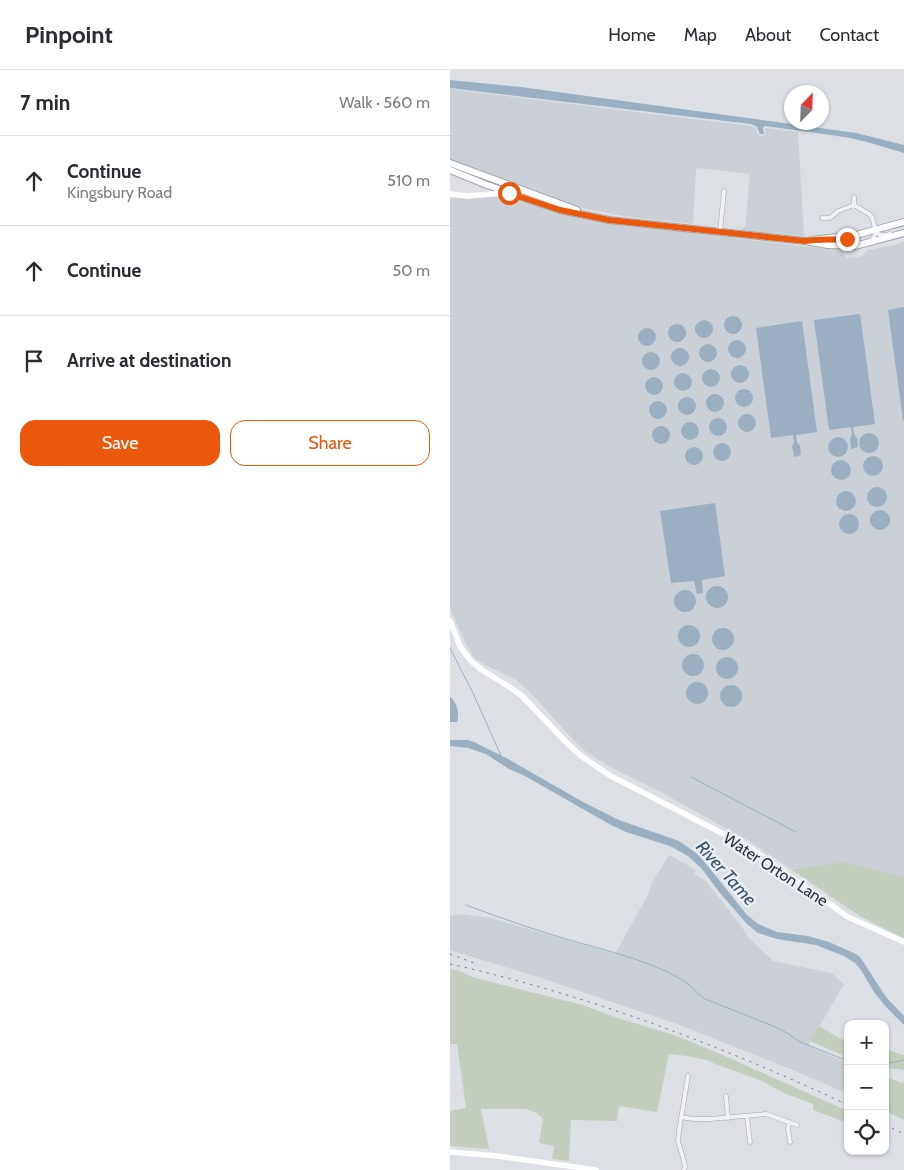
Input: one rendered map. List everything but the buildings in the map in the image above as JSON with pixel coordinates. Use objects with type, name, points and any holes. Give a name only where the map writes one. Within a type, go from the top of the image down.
[{"type":"main road","points":[[450,165],[609,220]]},
{"type":"main road","points":[[450,165],[478,178],[482,183]]},
{"type":"main road","points":[[450,170],[560,210],[609,220],[805,241],[828,246],[855,246],[904,232]]},
{"type":"main road","points":[[491,186],[502,182]]},
{"type":"main road","points":[[502,182],[501,186],[560,210]]},
{"type":"main road","points":[[805,241],[856,235],[904,222]]},
{"type":"main road","points":[[855,246],[853,241],[856,235]]},
{"type":"main road","points":[[816,239],[827,241],[847,239],[855,246]]},
{"type":"street","points":[[477,195],[482,183]]},
{"type":"street","points":[[720,232],[724,191]]},
{"type":"street","points":[[450,194],[509,193]]},
{"type":"street","points":[[854,196],[854,206]]},
{"type":"street","points":[[822,218],[830,218],[838,211],[854,206],[872,217],[875,231],[872,242]]},
{"type":"street","points":[[875,231],[883,235],[904,232]]},
{"type":"street","name":"Water Orton Lane","points":[[450,621],[461,648],[471,661],[522,696],[581,756],[609,775],[747,846],[848,917],[904,942]]},
{"type":"street","points":[[684,1170],[678,1141],[678,1131],[688,1076]]},
{"type":"street","points":[[688,1082],[694,1083]]},
{"type":"street","points":[[726,1096],[728,1118]]},
{"type":"street","points":[[727,1102],[732,1102]]},
{"type":"street","points":[[681,1117],[701,1119],[766,1114],[798,1125]]},
{"type":"street","points":[[747,1116],[750,1142]]},
{"type":"street","points":[[789,1122],[790,1142]]},
{"type":"street","points":[[790,1135],[796,1135]]},
{"type":"street","points":[[743,1137],[749,1136]]},
{"type":"street","points":[[450,1152],[488,1155],[596,1170]]},
{"type":"shaded area","points":[[450,89],[751,126],[756,128],[760,136],[765,135],[765,128],[798,132],[804,236],[741,230],[745,226],[750,174],[696,169],[693,224],[623,216],[583,208],[450,159]]},
{"type":"shaded area","points":[[499,193],[542,208],[608,223],[842,251],[846,258],[861,257],[867,250],[894,245],[904,241],[904,938],[860,916],[749,841],[657,790],[610,767],[586,752],[530,692],[516,680],[475,659],[466,644],[450,608],[450,199]]},
{"type":"shaded area","points":[[669,855],[696,870],[694,874],[705,880],[747,936],[773,961],[831,973],[844,984],[808,1046],[844,1061],[844,1092],[677,1024],[538,977],[450,950],[450,916],[462,914],[491,918],[615,954],[650,891],[651,884]]},
{"type":"green space","points":[[843,862],[904,878],[904,938],[860,916],[792,870]]},
{"type":"green space","points":[[450,969],[475,978],[583,1005],[677,1036],[844,1109],[844,1122],[813,1110],[813,1104],[784,1093],[760,1080],[707,1060],[669,1054],[657,1112],[619,1106],[617,1121],[571,1120],[569,1161],[552,1159],[554,1146],[539,1143],[543,1119],[537,1113],[526,1109],[481,1109],[489,1149],[450,1146],[450,1111],[466,1108],[457,1044],[450,1044]]},
{"type":"green space","points":[[819,1026],[844,1041],[844,1061],[842,1055],[810,1041]]},
{"type":"green space","points":[[889,1050],[904,1055],[904,1070],[889,1068]]},
{"type":"green space","points":[[889,1078],[901,1083],[904,1082],[904,1120],[889,1113]]},
{"type":"water","points":[[450,80],[521,87],[784,123],[784,129],[765,126],[763,128],[764,134],[760,134],[757,127],[751,124],[450,88]]},
{"type":"water","points":[[829,129],[856,133],[904,145],[904,153],[867,142],[794,130]]},
{"type":"water","points":[[904,307],[904,420],[903,420],[888,310]]},
{"type":"water","points":[[860,314],[875,424],[853,427],[858,447],[851,449],[851,427],[829,430],[814,320]]},
{"type":"water","points":[[733,316],[741,321],[742,325],[737,333],[733,334],[725,329],[724,325],[729,317]]},
{"type":"water","points":[[704,320],[712,325],[713,329],[708,337],[704,338],[696,333],[695,329],[700,321]]},
{"type":"water","points":[[802,321],[817,432],[796,435],[801,455],[794,457],[792,447],[794,442],[793,435],[771,438],[756,328]]},
{"type":"water","points":[[677,324],[685,329],[686,333],[681,341],[677,342],[669,337],[668,333],[673,325]]},
{"type":"water","points":[[647,328],[653,331],[656,337],[653,343],[647,346],[641,343],[638,337],[641,331]]},
{"type":"water","points":[[737,340],[743,343],[746,349],[743,355],[737,358],[731,355],[728,349],[731,343]]},
{"type":"water","points":[[708,344],[714,347],[717,353],[714,359],[708,362],[702,359],[699,353],[702,347]]},
{"type":"water","points":[[680,348],[688,353],[689,357],[684,365],[680,366],[672,361],[671,357],[676,349]]},
{"type":"water","points":[[651,352],[657,355],[660,361],[657,367],[651,370],[645,367],[642,361],[645,355]]},
{"type":"water","points":[[740,365],[746,368],[749,374],[746,380],[740,383],[734,380],[731,374],[734,368]]},
{"type":"water","points":[[711,369],[719,374],[720,378],[715,386],[711,387],[703,382],[702,378],[707,370]]},
{"type":"water","points":[[683,373],[691,378],[692,382],[687,390],[683,391],[675,386],[674,382],[679,374]]},
{"type":"water","points":[[654,377],[662,382],[663,386],[658,394],[654,395],[646,390],[645,386],[650,378]]},
{"type":"water","points":[[744,389],[752,394],[753,398],[748,406],[744,407],[736,402],[735,398],[740,390]]},
{"type":"water","points":[[715,394],[723,399],[724,403],[719,411],[715,412],[707,407],[706,403],[711,395]]},
{"type":"water","points":[[687,397],[695,402],[696,406],[691,414],[687,415],[679,410],[678,406],[683,398]]},
{"type":"water","points":[[658,401],[666,406],[667,410],[662,418],[658,419],[650,414],[649,410],[654,402]]},
{"type":"water","points":[[747,414],[755,419],[756,423],[751,431],[747,432],[739,427],[738,423],[743,415]]},
{"type":"water","points":[[718,418],[726,423],[727,427],[722,435],[718,436],[710,431],[709,427],[714,419]]},
{"type":"water","points":[[690,422],[698,427],[699,431],[694,439],[690,440],[682,435],[681,431],[686,423]]},
{"type":"water","points":[[661,426],[667,429],[670,435],[667,441],[661,444],[655,441],[652,435],[655,429]]},
{"type":"water","points":[[869,433],[876,436],[879,443],[876,450],[869,453],[862,450],[859,443],[862,436]]},
{"type":"water","points":[[838,437],[845,440],[848,447],[845,454],[838,457],[831,454],[828,447],[831,440]]},
{"type":"water","points":[[722,443],[730,448],[731,452],[726,460],[722,461],[714,456],[713,452],[718,444]]},
{"type":"water","points":[[694,447],[702,452],[703,456],[698,464],[694,465],[686,460],[685,456],[690,448]]},
{"type":"water","points":[[873,456],[880,459],[883,466],[880,473],[873,476],[866,473],[863,466],[866,459]]},
{"type":"water","points":[[841,460],[848,463],[851,470],[848,477],[841,480],[834,477],[831,470],[834,463]]},
{"type":"water","points":[[877,487],[884,490],[887,497],[884,504],[877,507],[870,504],[867,497],[870,490]]},
{"type":"water","points":[[846,491],[853,494],[856,501],[853,508],[846,511],[839,508],[836,501],[839,494]]},
{"type":"water","points":[[715,503],[725,576],[702,580],[703,593],[697,594],[694,581],[671,583],[660,511]]},
{"type":"water","points":[[880,510],[887,513],[890,520],[887,527],[880,530],[873,527],[870,520],[873,513]]},
{"type":"water","points":[[849,514],[856,517],[859,524],[856,531],[849,534],[842,531],[839,524],[842,517]]},
{"type":"water","points":[[717,586],[725,589],[728,597],[725,605],[717,608],[709,605],[706,597],[709,589]]},
{"type":"water","points":[[685,590],[693,593],[696,601],[693,609],[685,612],[677,609],[674,601],[677,593]]},
{"type":"water","points":[[689,625],[697,628],[700,636],[697,644],[689,647],[681,644],[678,636],[681,628]]},
{"type":"water","points":[[723,628],[731,631],[734,639],[731,647],[723,650],[715,647],[712,639],[715,631]]},
{"type":"water","points":[[693,654],[701,657],[704,665],[701,673],[693,676],[685,673],[682,665],[685,657]]},
{"type":"water","points":[[727,657],[735,660],[738,668],[735,676],[727,679],[719,676],[716,668],[719,660]]},
{"type":"water","points":[[697,682],[705,685],[708,693],[705,701],[697,704],[689,701],[686,693],[689,685]]},
{"type":"water","points":[[731,685],[739,688],[742,696],[739,704],[731,707],[723,704],[720,696],[723,688]]},
{"type":"water","points":[[450,697],[457,708],[457,722],[450,722]]},
{"type":"water","points":[[450,740],[474,742],[619,820],[679,841],[699,855],[747,915],[758,924],[777,932],[808,936],[829,942],[860,957],[886,997],[904,1016],[904,1025],[874,992],[855,963],[844,956],[816,945],[777,939],[758,933],[747,924],[702,869],[688,856],[670,846],[626,832],[611,825],[525,776],[509,769],[486,754],[468,748],[450,746]]},
{"type":"waterway","points":[[450,648],[473,693],[502,758]]},
{"type":"waterway","points":[[691,777],[796,832]]},
{"type":"waterway","points":[[466,905],[565,939],[647,963],[684,981],[705,999],[773,1026],[800,1042],[844,1059]]},
{"type":"waterway","points":[[889,1063],[904,1060]]},
{"type":"railway","points":[[450,954],[474,963]]},
{"type":"railway","points":[[450,964],[501,976],[603,1006],[702,1042],[844,1103]]},
{"type":"railway","points":[[889,1127],[904,1134]]},
{"type":"route","points":[[509,193],[560,210],[609,220],[805,241],[847,239]]},
{"type":"water label","name":"River Tame","points":[[726,873]]}]
